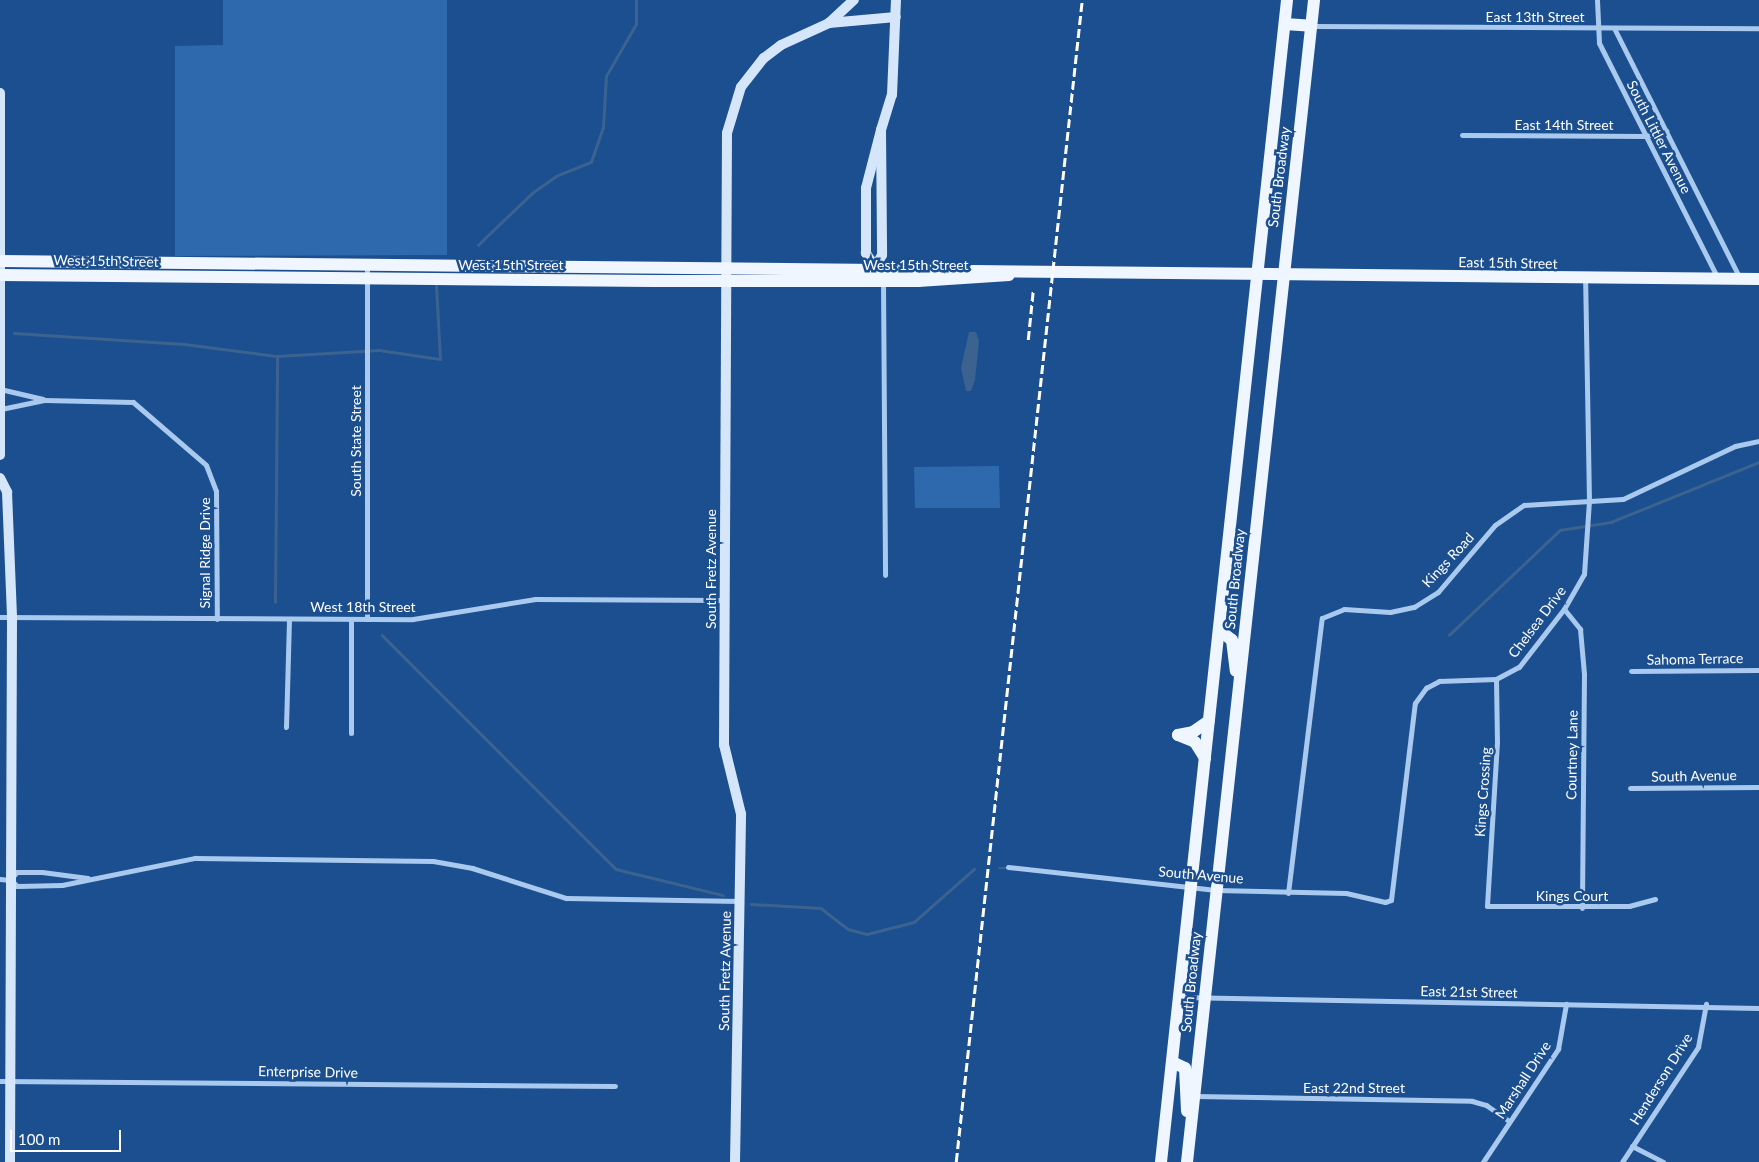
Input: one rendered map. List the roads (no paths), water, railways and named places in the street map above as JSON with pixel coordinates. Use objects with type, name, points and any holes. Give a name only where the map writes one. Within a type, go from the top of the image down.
[{"type":"main road","name":"South Broadway","points":[[1161,1162],[1287,0]]},
{"type":"main road","name":"South Broadway","points":[[1187,1162],[1314,0]]},
{"type":"main road","points":[[1285,24],[1312,26]]},
{"type":"main road","name":"West 15th Street","points":[[0,261],[726,265],[875,267],[1022,273],[1257,275]]},
{"type":"main road","points":[[875,267],[883,280]]},
{"type":"main road","name":"West 15th Street","points":[[0,275],[367,280],[883,280],[986,279],[1022,273]]},
{"type":"main road","name":"East 15th Street","points":[[1257,275],[1759,279]]},
{"type":"main road","points":[[1219,630],[1232,640],[1238,688]]},
{"type":"main road","points":[[1205,758],[1195,742],[1178,735],[1209,721]]},
{"type":"main road","points":[[1172,1062],[1185,1068],[1190,1138]]},
{"type":"main road","points":[[1163,1143],[1166,1162]]},
{"type":"street","name":"South Fretz Avenue","points":[[735,1162],[740,801],[724,745],[727,133],[735,99],[764,58],[829,23],[854,0]]},
{"type":"street","points":[[881,130],[882,254],[875,267],[866,253],[866,188],[895,74],[896,0]]},
{"type":"street","name":"South Littler Avenue","points":[[1597,0],[1599,43],[1719,280]]},
{"type":"street","name":"South Fretz Avenue","points":[[829,23],[896,17]]},
{"type":"street","name":"East 13th Street","points":[[1312,26],[1759,28]]},
{"type":"street","name":"South Littler Avenue","points":[[1614,28],[1740,279]]},
{"type":"street","points":[[0,94],[0,455]]},
{"type":"street","name":"East 14th Street","points":[[1462,136],[1646,136],[1666,131]]},
{"type":"street","name":"South State Street","points":[[367,264],[367,619]]},
{"type":"street","name":"Chelsea Drive","points":[[1391,900],[1415,703],[1426,688],[1439,681],[1496,679],[1519,667],[1564,609],[1584,574],[1589,500],[1585,279]]},
{"type":"street","points":[[883,280],[885,575]]},
{"type":"street","name":"Signal Ridge Drive","points":[[0,389],[44,400],[133,402],[206,465],[216,490],[217,619]]},
{"type":"street","name":"Signal Ridge Drive","points":[[0,409],[44,400]]},
{"type":"street","name":"Kings Road","points":[[1288,892],[1322,618],[1344,609],[1390,612],[1414,607],[1438,592],[1510,514],[1537,502],[1623,499],[1735,446],[1759,441]]},
{"type":"street","points":[[0,478],[7,492],[12,617],[5,879],[5,1081],[10,1162]]},
{"type":"street","name":"West 18th Street","points":[[0,617],[430,618],[535,599],[724,600]]},
{"type":"street","name":"Courtney Lane","points":[[1564,609],[1580,629],[1584,674],[1582,908]]},
{"type":"street","points":[[286,726],[289,619]]},
{"type":"street","points":[[351,619],[351,732]]},
{"type":"street","name":"Sahoma Terrace","points":[[1631,671],[1759,670]]},
{"type":"street","name":"Kings Crossing","points":[[1487,906],[1497,742],[1496,679]]},
{"type":"street","name":"South Avenue","points":[[1630,788],[1759,787]]},
{"type":"street","points":[[5,879],[17,886],[96,879],[149,864],[195,858],[433,862],[472,868],[566,898],[740,901]]},
{"type":"street","name":"South Avenue","points":[[1008,867],[1216,890],[1346,892],[1385,902],[1391,900]]},
{"type":"street","points":[[5,879],[17,872],[96,879]]},
{"type":"street","name":"Kings Court","points":[[1487,906],[1582,908],[1645,906],[1654,899]]},
{"type":"street","name":"East 21st Street","points":[[1178,997],[1566,1004],[1706,1004],[1759,1008]]},
{"type":"street","name":"Marshall Drive","points":[[1483,1162],[1558,1049],[1566,1004]]},
{"type":"street","name":"Henderson Drive","points":[[1622,1162],[1698,1047],[1706,1004]]},
{"type":"street","name":"Enterprise Drive","points":[[5,1081],[615,1086]]},
{"type":"street","name":"East 22nd Street","points":[[1194,1096],[1464,1101],[1486,1105],[1509,1121]]},
{"type":"street","points":[[1632,1146],[1663,1162]]},
{"type":"waterway","points":[[478,245],[532,193],[556,176],[591,162],[603,128],[606,76],[636,24],[636,0]]},
{"type":"waterway","points":[[14,333],[184,344],[277,356],[379,350],[440,359],[436,286]]},
{"type":"waterway","points":[[275,602],[277,356]]},
{"type":"waterway","points":[[1449,635],[1560,530],[1611,522],[1759,462]]},
{"type":"waterway","points":[[382,635],[616,869],[723,895]]},
{"type":"waterway","points":[[999,868],[1007,868]]},
{"type":"waterway","points":[[751,904],[821,908],[848,929],[867,934],[914,922],[974,869]]},
{"type":"railway","points":[[956,1162],[1082,0]]},
{"type":"railway","points":[[1028,340],[1033,291]]}]
